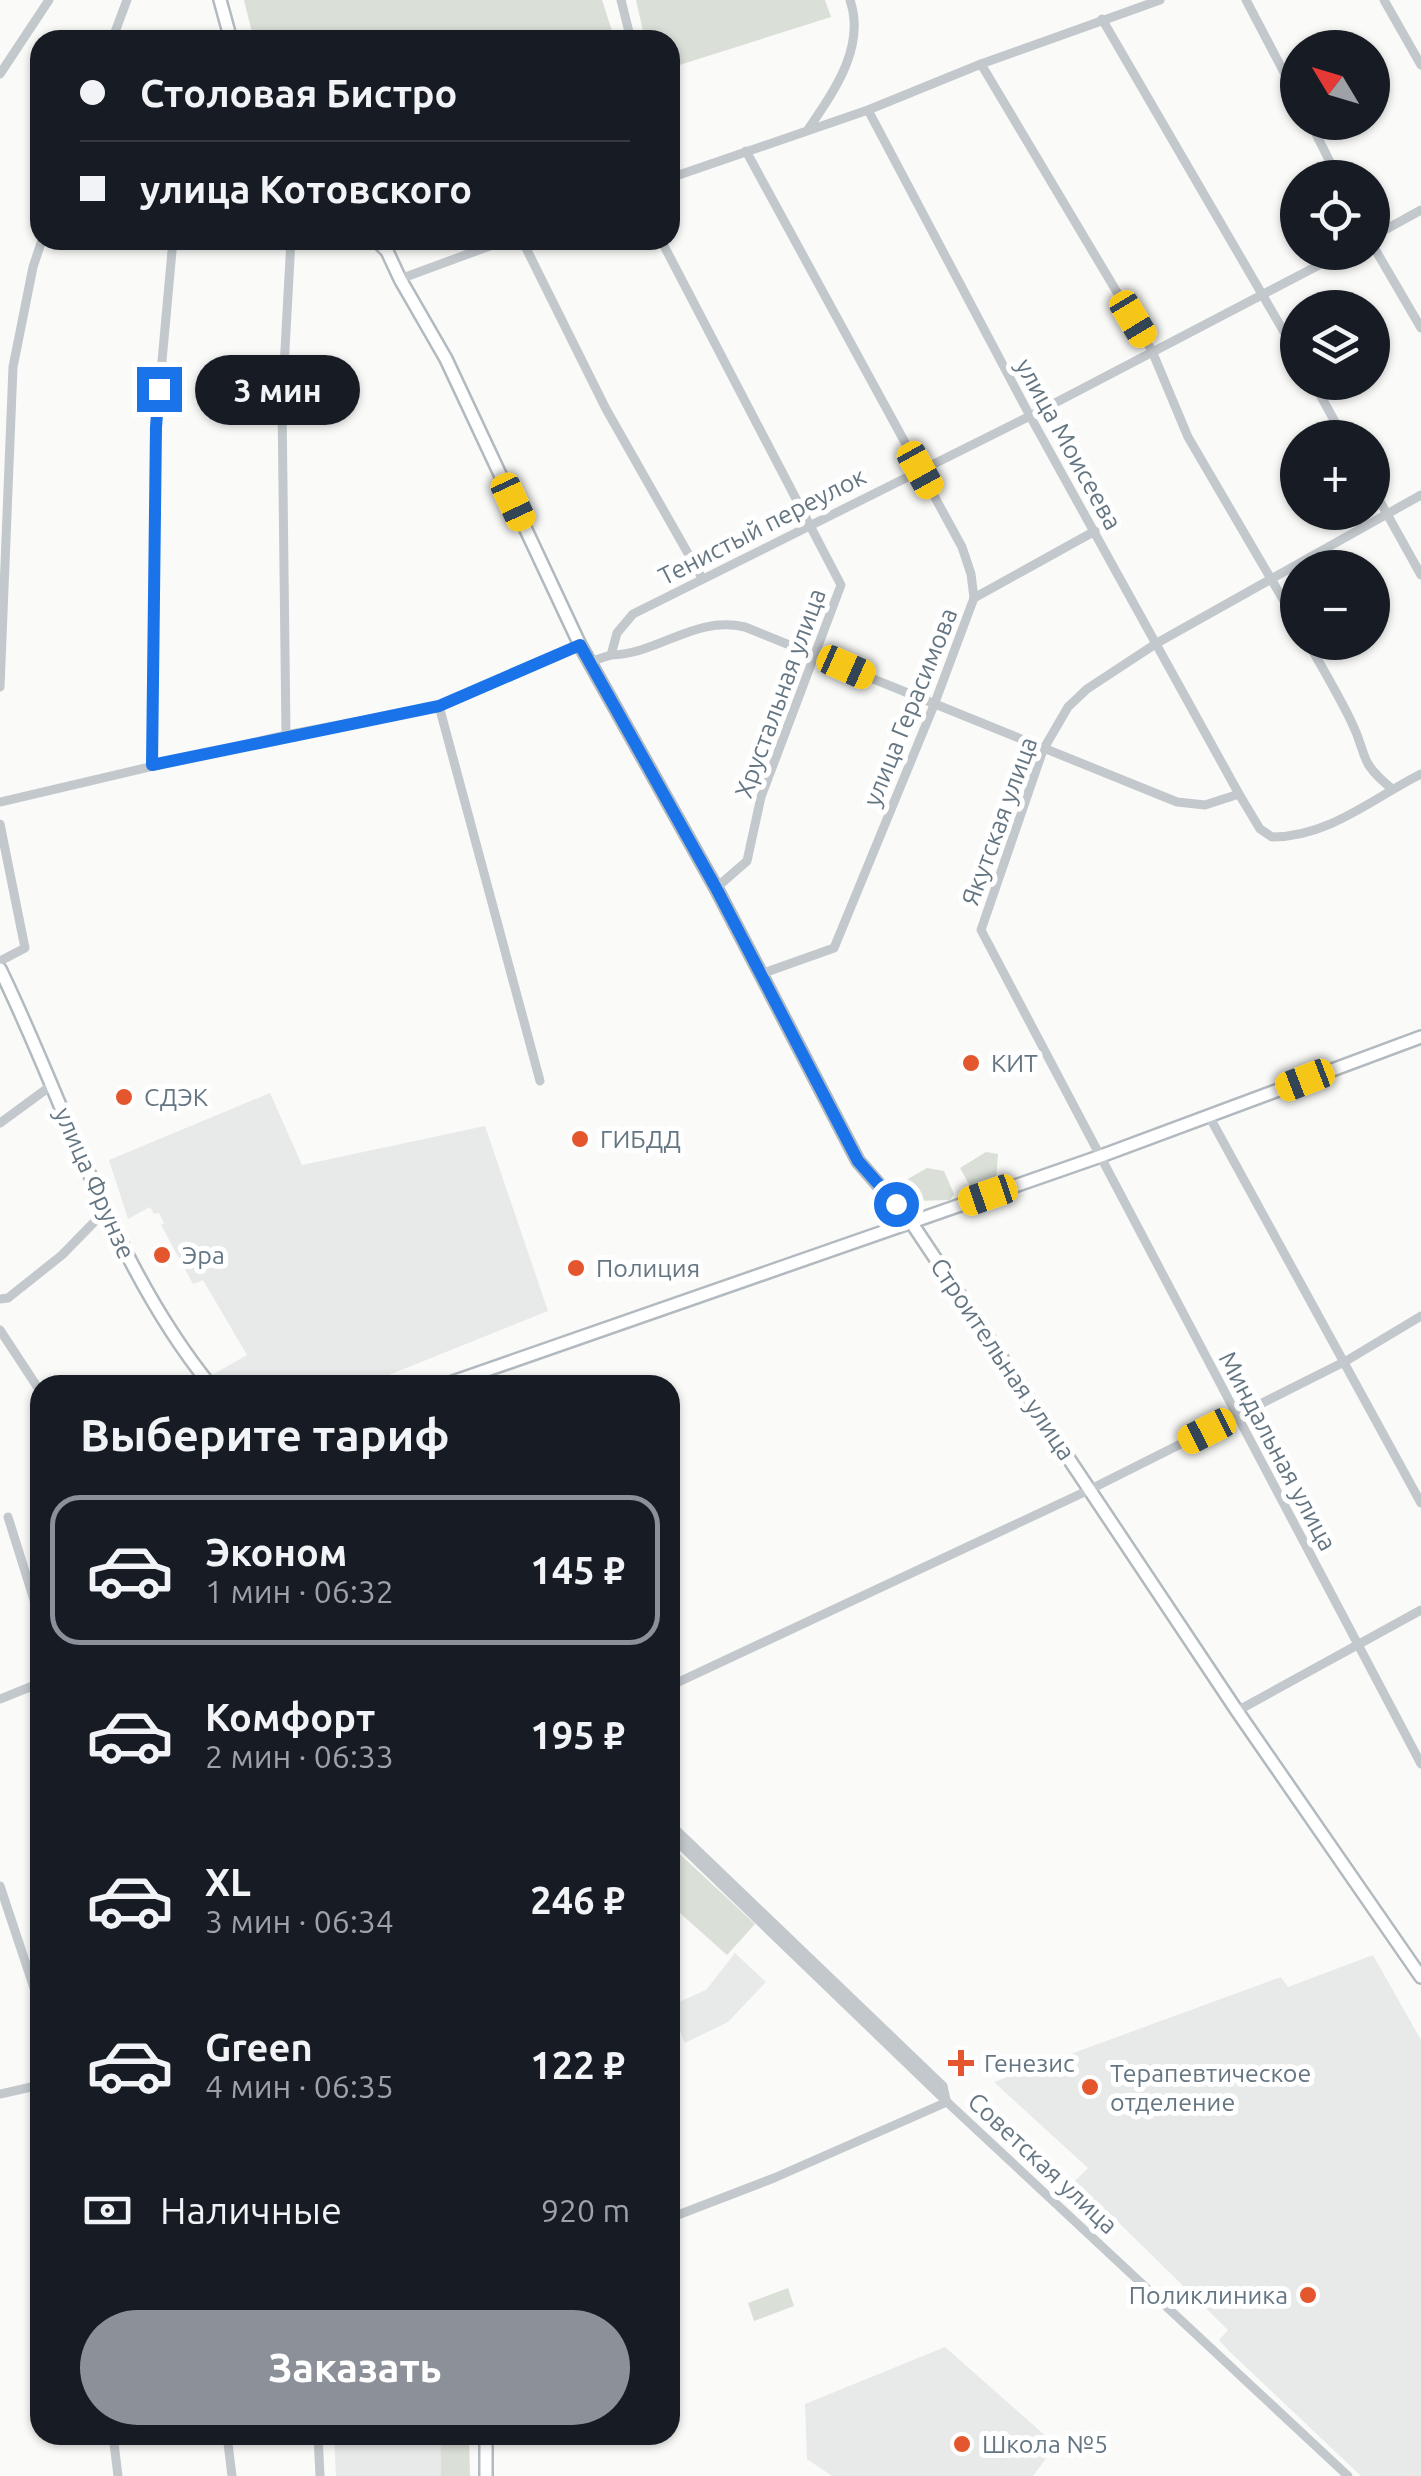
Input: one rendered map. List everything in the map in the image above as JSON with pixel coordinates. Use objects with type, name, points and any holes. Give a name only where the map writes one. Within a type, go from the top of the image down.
[{"type":"main road","points":[[220,0],[228,30]]},
{"type":"main road","name":"Строительная улица","points":[[386,250],[446,359],[580,645],[716,888],[858,1161],[911,1222],[1237,1711],[1421,1977]]},
{"type":"main road","name":"улица Фрунзе","points":[[0,965],[106,1211],[150,1300],[202,1375]]},
{"type":"main road","points":[[473,1375],[1101,1156],[1421,1036]]},
{"type":"main road","points":[[486,2445],[486,2476]]},
{"type":"street","points":[[0,74],[49,0]]},
{"type":"street","points":[[116,30],[127,0]]},
{"type":"street","points":[[621,0],[628,30]]},
{"type":"street","points":[[810,128],[844,76],[856,16],[850,0]]},
{"type":"street","points":[[1118,14],[1120,0]]},
{"type":"street","points":[[680,174],[868,110],[981,64],[1160,0]]},
{"type":"street","points":[[1246,0],[1280,65]]},
{"type":"street","points":[[1384,0],[1421,65]]},
{"type":"street","points":[[1102,20],[1280,325]]},
{"type":"street","points":[[981,64],[1152,351],[1188,437],[1280,593]]},
{"type":"street","name":"улица Моисеева","points":[[868,110],[1030,416],[1239,794],[1265,834],[1280,838],[1314,830],[1353,815],[1421,774]]},
{"type":"street","name":"улица Герасимова","points":[[746,151],[962,547],[974,598],[834,948],[760,974]]},
{"type":"street","points":[[1390,229],[1421,210]]},
{"type":"street","points":[[0,686],[13,367],[39,250]]},
{"type":"street","points":[[152,765],[156,427],[173,250]]},
{"type":"street","points":[[286,735],[282,404],[290,250]]},
{"type":"street","points":[[400,279],[479,250]]},
{"type":"street","points":[[527,250],[606,409],[702,578]]},
{"type":"street","name":"Хрустальная улица","points":[[665,250],[841,585],[762,797],[747,861],[716,888]]},
{"type":"street","name":"Тенистый переулок","points":[[610,656],[616,633],[634,614],[1311,270]]},
{"type":"street","points":[[1389,270],[1421,328]]},
{"type":"street","points":[[0,382],[13,367]]},
{"type":"street","points":[[0,401],[12,411]]},
{"type":"street","name":"Якутская улица","points":[[1390,513],[1421,495]]},
{"type":"street","points":[[1390,518],[1421,576]]},
{"type":"street","name":"Якутская улица","points":[[1101,1156],[981,930],[1044,750],[1068,707],[1087,689],[1157,642],[1359,530]]},
{"type":"street","points":[[974,598],[1094,531]]},
{"type":"street","points":[[592,661],[627,655],[716,623],[745,627],[1177,802],[1205,805],[1239,794]]},
{"type":"street","points":[[0,802],[286,735],[439,706],[580,645]]},
{"type":"street","points":[[1318,660],[1354,725],[1362,757],[1392,789]]},
{"type":"street","points":[[439,706],[540,1080]]},
{"type":"street","points":[[0,824],[25,948],[0,965]]},
{"type":"street","points":[[0,1123],[52,1085]]},
{"type":"street","points":[[1209,1116],[1421,1503]]},
{"type":"street","name":"Миндальная улица","points":[[1101,1156],[1421,1764]]},
{"type":"street","points":[[3,1300],[62,1255],[106,1211]]},
{"type":"street","points":[[680,1681],[1091,1489],[1346,1362],[1421,1316]]},
{"type":"street","points":[[0,1330],[30,1376]]},
{"type":"street","points":[[8,1517],[30,1587]]},
{"type":"street","points":[[1237,1711],[1421,1610]]},
{"type":"street","points":[[0,1699],[30,1687]]},
{"type":"street","name":"Советская улица","points":[[680,1841],[947,2102],[1348,2476]]},
{"type":"street","points":[[0,1886],[30,1976]]},
{"type":"street","points":[[0,2094],[30,2087]]},
{"type":"street","points":[[680,2214],[774,2178],[947,2102]]},
{"type":"street","points":[[114,2445],[118,2476]]},
{"type":"street","points":[[228,2445],[232,2476]]},
{"type":"street","points":[[318,2445],[320,2476]]},
{"type":"shaded area","points":[[244,0],[602,0],[612,30],[252,30]]},
{"type":"shaded area","points":[[636,0],[825,0],[831,17],[680,65],[680,30],[643,30]]},
{"type":"shaded area","points":[[270,1093],[302,1165],[485,1126],[548,1311],[389,1375],[212,1375],[247,1355],[203,1280],[193,1284],[161,1225],[164,1223],[159,1213],[154,1214],[150,1207],[128,1219],[109,1160]]},
{"type":"shaded area","points":[[986,1152],[998,1154],[996,1179],[984,1187],[970,1186],[960,1168]]},
{"type":"shaded area","points":[[927,1168],[944,1171],[954,1194],[950,1200],[913,1201],[902,1187],[906,1180]]},
{"type":"shaded area","points":[[680,1854],[755,1924],[727,1955],[680,1913]]},
{"type":"shaded area","points":[[735,1953],[766,1982],[728,2022],[685,2043],[680,2031],[680,2002],[706,1990]]},
{"type":"shaded area","points":[[1373,1955],[1421,2040],[1421,2476],[1361,2476],[1229,2351],[1219,2340],[1228,2330],[1113,2217],[1103,2225],[1067,2189],[1088,2168],[994,2082],[1281,1977],[1288,1987]]},
{"type":"shaded area","points":[[788,2288],[794,2306],[754,2321],[748,2303]]},
{"type":"shaded area","points":[[945,2347],[1056,2445],[1033,2476],[832,2476],[807,2459],[805,2404]]},
{"type":"shaded area","points":[[334,2445],[440,2445],[441,2476],[336,2476]]},
{"type":"shaded area","points":[[440,2445],[469,2445],[470,2476],[441,2476]]},
{"type":"place","name":"КИТ","points":[[971,1063]]},
{"type":"place","name":"СДЭК","points":[[124,1097]]},
{"type":"place","name":"ГИБДД","points":[[580,1139]]},
{"type":"place","name":"Эра","points":[[162,1255]]},
{"type":"place","name":"Полиция","points":[[576,1268]]},
{"type":"place","name":"Генезис","points":[[961,2063]]},
{"type":"place","name":"Терапевтическое отделение","points":[[1090,2087]]},
{"type":"place","name":"Поликлиника","points":[[1308,2295]]},
{"type":"place","name":"Школа №5","points":[[962,2444]]},
{"type":"route","points":[[159,389],[152,765],[439,706],[580,645],[716,888],[858,1161],[896,1204]]}]
